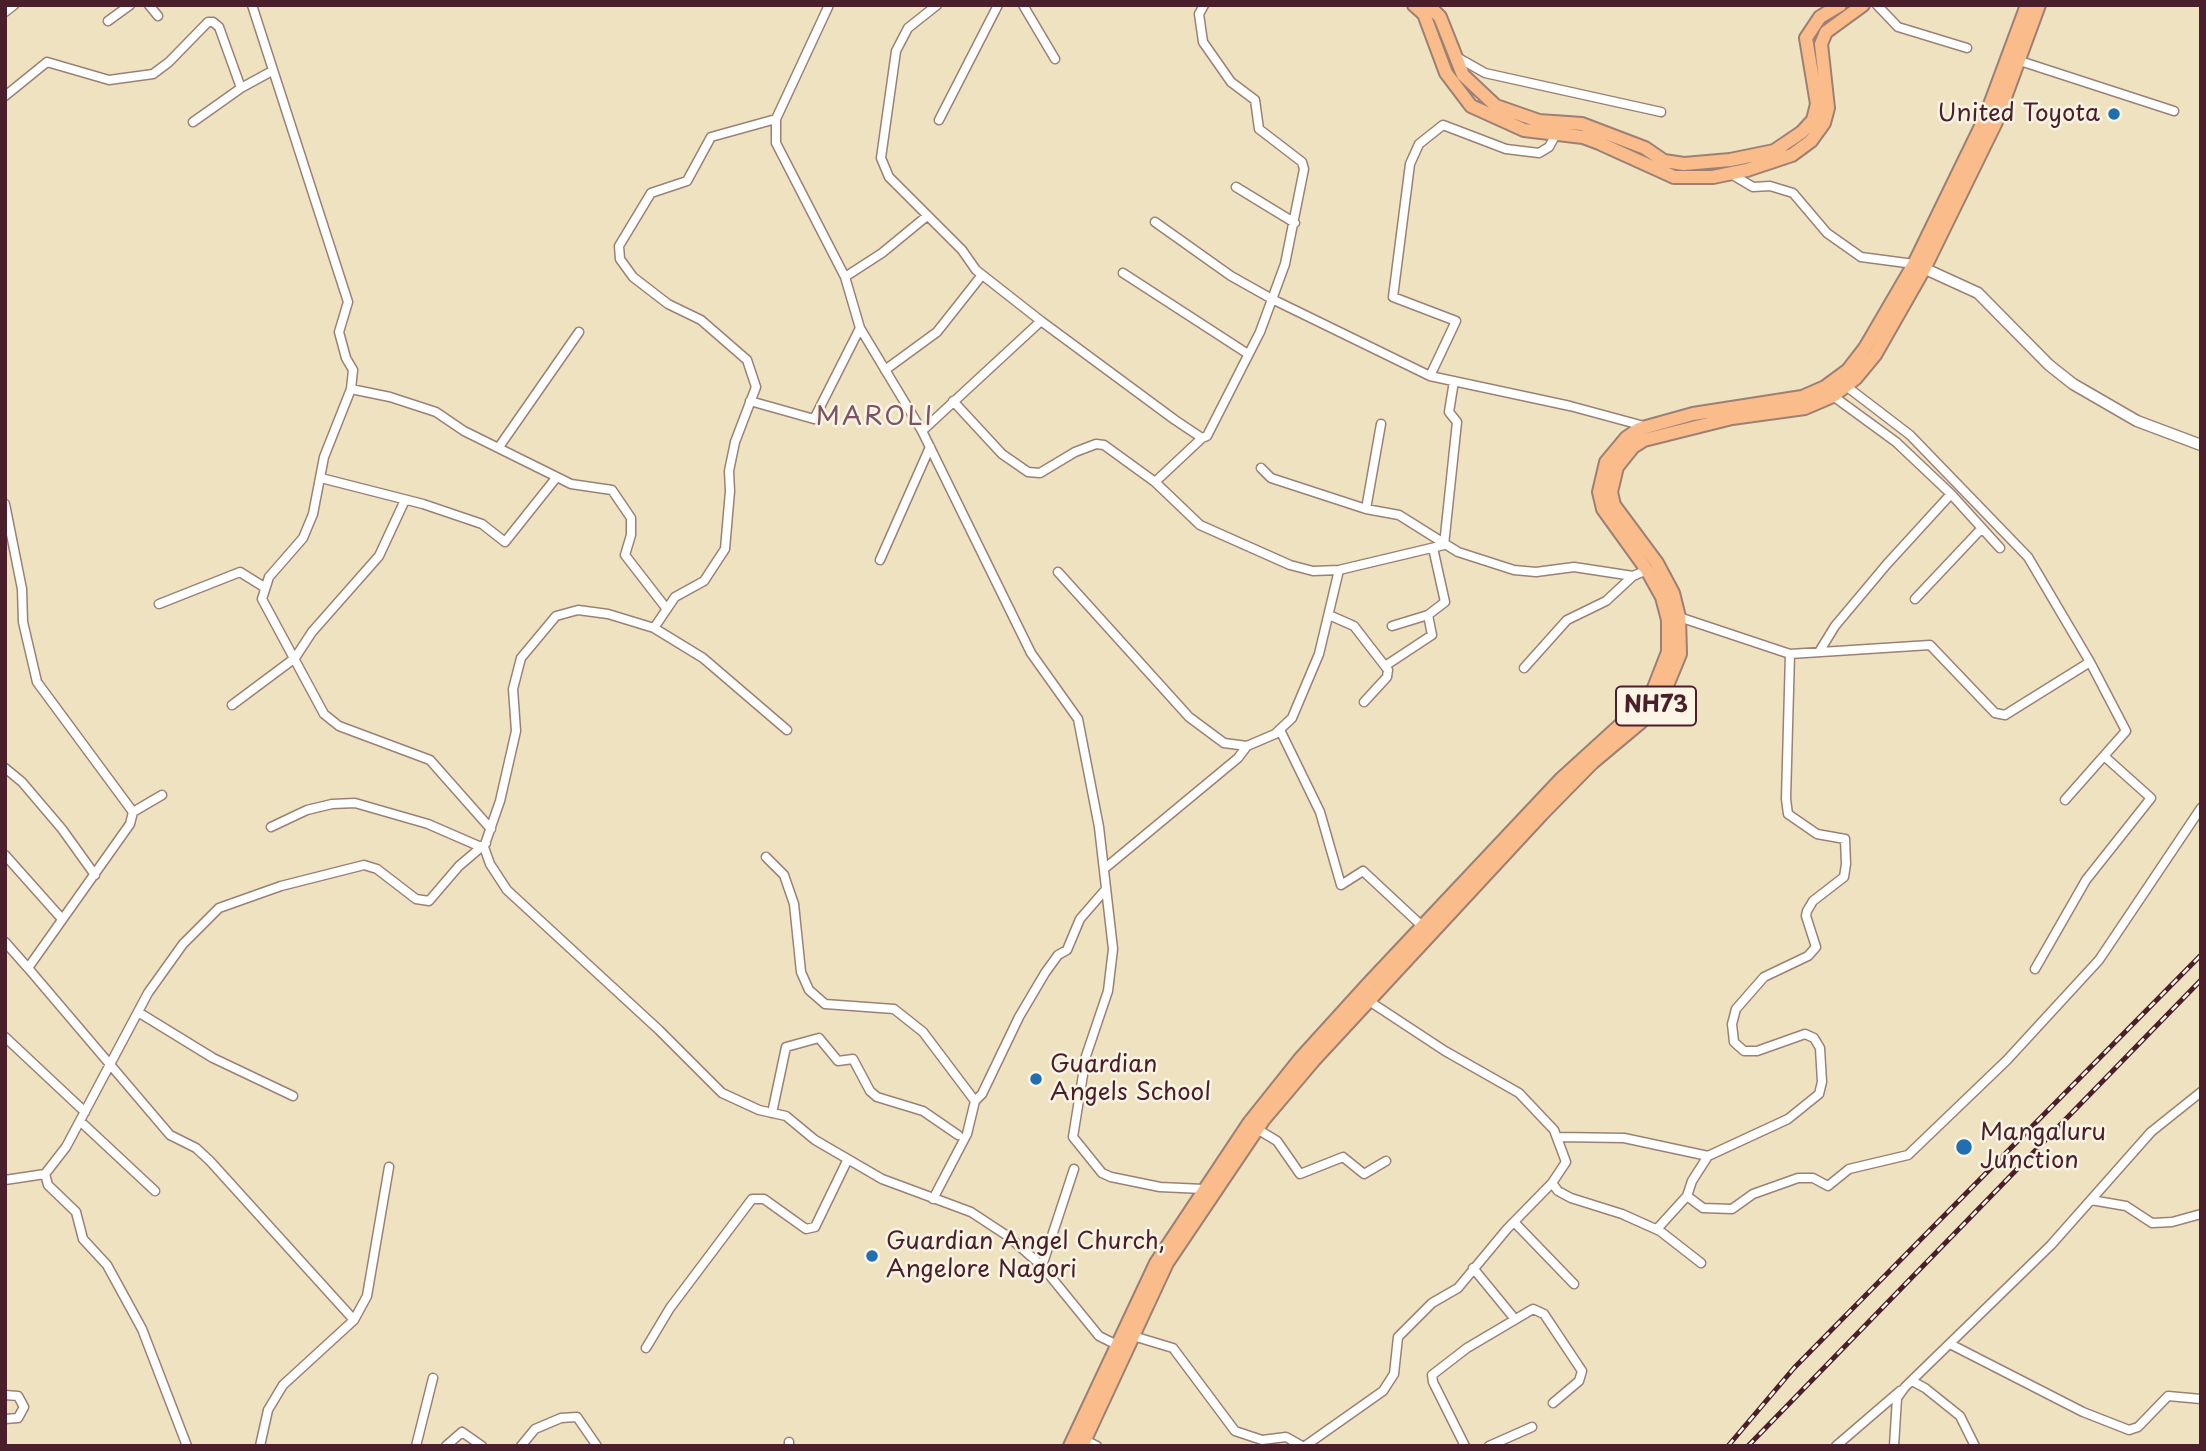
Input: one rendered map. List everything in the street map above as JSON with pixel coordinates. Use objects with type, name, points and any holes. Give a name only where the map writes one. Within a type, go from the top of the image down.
[{"type":"highway","points":[[1414,5],[1424,14],[1446,73],[1471,106],[1524,130],[1599,142],[1674,177],[1731,174],[1775,162],[1811,141],[1824,123],[1828,108],[1821,44],[1826,32],[1863,5]]},
{"type":"highway","points":[[1428,5],[1440,17],[1462,75],[1496,106],[1539,121],[1582,124],[1645,148],[1664,161],[1684,164],[1730,160],[1774,151],[1802,132],[1813,120],[1817,104],[1807,38],[1820,17],[1840,5]]},
{"type":"highway","name":"NH73","points":[[1070,1446],[1122,1347],[1133,1336],[1167,1263],[1257,1129],[1314,1059],[1571,784],[1654,708],[1674,674],[1680,654],[1679,617],[1673,593],[1657,563],[1620,516],[1611,492],[1617,467],[1633,447],[1644,440],[1694,420],[1801,397],[1837,379],[1865,348],[1919,266],[1985,118],[2027,5]]},
{"type":"highway","name":"NH73","points":[[1088,1444],[1122,1347],[1156,1263],[1248,1123],[1300,1059],[1422,926],[1560,780],[1639,708],[1654,688],[1668,652],[1669,634],[1662,597],[1647,570],[1602,509],[1599,492],[1606,462],[1626,438],[1647,427],[1805,408],[1833,396],[1846,386],[1875,355],[1996,122],[2039,5]]},
{"type":"street","points":[[5,12],[14,5]]},
{"type":"street","points":[[108,21],[130,5]]},
{"type":"street","points":[[149,5],[158,16]]},
{"type":"street","points":[[252,5],[348,302],[339,332],[346,358],[354,370],[351,389],[324,457],[313,514],[303,538],[264,587],[262,598],[324,714],[339,726],[430,760],[491,829]]},
{"type":"street","points":[[829,5],[776,118],[776,143],[845,277],[860,328],[922,430],[1031,653],[1078,719],[1104,869],[1113,948],[1108,991],[1086,1056],[1073,1138],[1102,1173],[1124,1182],[1203,1189]]},
{"type":"street","points":[[937,5],[908,28],[896,51],[881,158],[889,177],[982,275],[1202,438]]},
{"type":"street","points":[[939,120],[998,5]]},
{"type":"street","points":[[1023,5],[1055,59]]},
{"type":"street","points":[[1155,482],[1207,436],[1248,354],[1272,299],[1295,222],[1304,169],[1302,162],[1259,129],[1255,100],[1231,82],[1203,42],[1199,14],[1204,5]]},
{"type":"street","points":[[1877,5],[1898,27],[1967,48]]},
{"type":"street","points":[[5,96],[47,62],[109,80],[153,74],[178,54],[208,22],[219,27],[241,88]]},
{"type":"street","points":[[1455,56],[1485,73],[1661,112]]},
{"type":"street","points":[[2020,61],[2174,111]]},
{"type":"street","points":[[193,122],[241,88],[272,71]]},
{"type":"street","points":[[654,628],[666,608],[684,590],[704,581],[725,549],[729,471],[735,442],[755,387],[747,360],[701,320],[668,304],[642,285],[620,260],[619,246],[651,193],[687,181],[711,137],[776,118]]},
{"type":"street","points":[[1430,376],[1457,321],[1393,297],[1410,164],[1419,144],[1443,125],[1506,149],[1539,153],[1549,146],[1556,134]]},
{"type":"street","points":[[1731,174],[1753,187],[1770,186],[1793,193],[1827,233],[1860,257],[1919,266],[1978,293],[2049,365],[2073,384],[2137,421],[2201,445]]},
{"type":"street","points":[[1237,187],[1295,222]]},
{"type":"street","points":[[845,277],[882,253],[927,216]]},
{"type":"street","points":[[1155,222],[1231,276],[1272,299],[1430,376],[1647,427]]},
{"type":"street","points":[[1123,273],[1248,354]]},
{"type":"street","points":[[885,370],[937,332],[982,275]]},
{"type":"street","points":[[922,430],[1041,321]]},
{"type":"street","points":[[750,401],[814,419],[860,328]]},
{"type":"street","points":[[499,447],[579,332]]},
{"type":"street","points":[[1444,545],[1457,422],[1449,412],[1454,381]]},
{"type":"street","points":[[1846,386],[1910,435],[2028,557],[2090,662],[2126,731],[2065,800]]},
{"type":"street","points":[[351,389],[390,397],[436,412],[464,431],[556,478],[571,484],[612,490],[631,518],[631,536],[625,555],[666,608]]},
{"type":"street","points":[[1833,396],[1896,442],[1951,494],[2000,548]]},
{"type":"street","points":[[953,401],[1002,454],[1028,472],[1040,473],[1075,452],[1096,444],[1104,445],[1155,482],[1200,525],[1290,565],[1313,571],[1339,570],[1444,545]]},
{"type":"street","points":[[1366,509],[1381,424]]},
{"type":"street","points":[[880,560],[930,447]]},
{"type":"street","points":[[1261,468],[1271,478],[1366,509],[1399,515],[1444,545],[1514,570],[1536,572],[1574,567],[1633,576]]},
{"type":"street","points":[[321,478],[482,524],[505,542],[556,478]]},
{"type":"street","points":[[1819,652],[1835,626],[1951,494]]},
{"type":"street","points":[[232,705],[295,658],[312,632],[379,556],[405,500]]},
{"type":"street","points":[[5,504],[22,589],[23,622],[37,682],[133,812]]},
{"type":"street","points":[[1915,599],[1982,528]]},
{"type":"street","points":[[1392,626],[1428,615],[1445,602],[1433,548]]},
{"type":"street","points":[[1104,869],[1238,758],[1247,746],[1280,730],[1292,718],[1306,690],[1329,615],[1339,570]]},
{"type":"street","points":[[1524,668],[1567,620],[1606,601],[1633,576],[1647,570]]},
{"type":"street","points":[[159,604],[240,572],[264,587]]},
{"type":"street","points":[[1058,572],[1189,717],[1224,743],[1247,746]]},
{"type":"street","points":[[5,1180],[45,1174],[66,1147],[138,1012],[183,944],[219,908],[281,886],[364,866],[377,869],[416,899],[429,901],[459,866],[483,845],[491,829],[516,731],[513,689],[521,658],[556,616],[578,610],[607,614],[654,628],[703,657],[787,730]]},
{"type":"street","points":[[1329,615],[1354,626],[1385,666],[1387,677],[1364,702]]},
{"type":"street","points":[[1385,666],[1432,635],[1428,615]]},
{"type":"street","points":[[1679,617],[1790,654],[1930,645],[1995,713],[2005,715],[2090,662]]},
{"type":"street","points":[[1657,1229],[1687,1196],[1692,1181],[1708,1156],[1788,1119],[1819,1094],[1822,1082],[1819,1048],[1814,1038],[1805,1034],[1781,1040],[1757,1051],[1744,1051],[1734,1042],[1732,1024],[1736,1009],[1764,977],[1808,956],[1816,947],[1806,916],[1807,911],[1813,901],[1844,877],[1845,839],[1817,834],[1788,814],[1786,799],[1790,654]]},
{"type":"street","points":[[1280,730],[1320,812],[1341,884],[1364,872],[1422,926]]},
{"type":"street","points":[[2035,969],[2086,880],[2151,798],[2104,756]]},
{"type":"street","points":[[5,768],[22,782],[62,829],[95,874]]},
{"type":"street","points":[[28,968],[130,824],[133,812],[162,794]]},
{"type":"street","points":[[271,827],[307,810],[355,803],[428,824],[483,845],[490,864],[507,890],[659,1030],[722,1093],[786,1116],[847,1161],[882,1179],[971,1212],[1009,1237],[1042,1266],[1083,1320],[1099,1336],[1122,1347]]},
{"type":"street","points":[[1687,1196],[1703,1208],[1732,1209],[1753,1194],[1798,1178],[1813,1178],[1828,1186],[1849,1169],[1908,1156],[2007,1060],[2099,961],[2201,808]]},
{"type":"street","points":[[5,855],[62,919]]},
{"type":"street","points":[[766,857],[784,875],[794,904],[801,972],[809,990],[825,1004],[894,1009],[923,1032],[975,1101]]},
{"type":"street","points":[[933,1199],[967,1134],[975,1101],[982,1094],[1019,1017],[1045,973],[1058,956],[1067,950],[1080,919],[1106,889]]},
{"type":"street","points":[[5,942],[170,1135],[196,1148],[210,1161],[354,1320]]},
{"type":"street","points":[[1133,1336],[1173,1348],[1235,1431],[1262,1440],[1286,1437],[1304,1446],[1382,1391],[1394,1374],[1398,1337],[1432,1303],[1458,1288],[1473,1268],[1552,1183],[1566,1162],[1558,1137],[1519,1093],[1445,1051],[1369,1001]]},
{"type":"street","points":[[138,1012],[213,1058],[293,1097]]},
{"type":"street","points":[[5,1037],[85,1112]]},
{"type":"street","points":[[772,1113],[786,1047],[819,1038],[838,1061],[853,1059],[870,1091],[877,1097],[923,1111],[958,1135]]},
{"type":"street","points":[[1894,1446],[1897,1398],[1909,1384],[2051,1245],[2151,1132],[2201,1092]]},
{"type":"street","points":[[80,1121],[155,1191]]},
{"type":"street","points":[[1257,1129],[1277,1141],[1300,1174],[1343,1157],[1364,1174],[1386,1161]]},
{"type":"street","points":[[1558,1137],[1624,1138],[1708,1156]]},
{"type":"street","points":[[646,1348],[670,1308],[751,1199],[764,1199],[796,1225],[806,1229],[815,1227],[847,1161]]},
{"type":"street","points":[[260,1446],[268,1410],[282,1385],[354,1320],[367,1296],[389,1167]]},
{"type":"street","points":[[1042,1266],[1074,1169]]},
{"type":"street","points":[[45,1174],[48,1185],[76,1212],[83,1239],[107,1265],[142,1329],[187,1446]]},
{"type":"street","points":[[1552,1183],[1558,1191],[1571,1198],[1612,1210],[1657,1229],[1701,1263]]},
{"type":"street","points":[[2091,1200],[2126,1206],[2152,1223],[2172,1222],[2201,1214]]},
{"type":"street","points":[[1515,1223],[1574,1284]]},
{"type":"street","points":[[1473,1268],[1514,1318]]},
{"type":"street","points":[[1465,1446],[1432,1375],[1439,1367],[1514,1318],[1533,1309],[1544,1314],[1582,1371],[1579,1381],[1553,1403]]},
{"type":"street","points":[[1950,1344],[2083,1412],[2129,1430],[2138,1427],[2168,1396],[2201,1399]]},
{"type":"street","points":[[416,1446],[433,1378]]},
{"type":"street","points":[[1836,1446],[1889,1398],[1909,1384],[1925,1388],[1959,1416],[1975,1446]]},
{"type":"street","points":[[5,1395],[18,1396],[24,1407],[18,1418],[5,1419]]},
{"type":"street","points":[[521,1446],[535,1430],[561,1418],[578,1417],[597,1446]]},
{"type":"street","points":[[1489,1446],[1532,1427]]},
{"type":"street","points":[[446,1446],[462,1432],[482,1446]]},
{"type":"railway","points":[[1728,1446],[1794,1368],[2201,955]]},
{"type":"railway","points":[[1748,1446],[2201,980]]},
{"type":"place","name":"United Toyota","points":[[2114,114]]},
{"type":"place","name":"Guardian Angels School","points":[[1036,1079]]},
{"type":"place","name":"Mangaluru Junction","points":[[1964,1147]]},
{"type":"place","name":"Guardian Angel Church, Angelore Nagori","points":[[872,1256]]},
{"type":"district","name":"MAROLI","points":[[875,418]]}]
